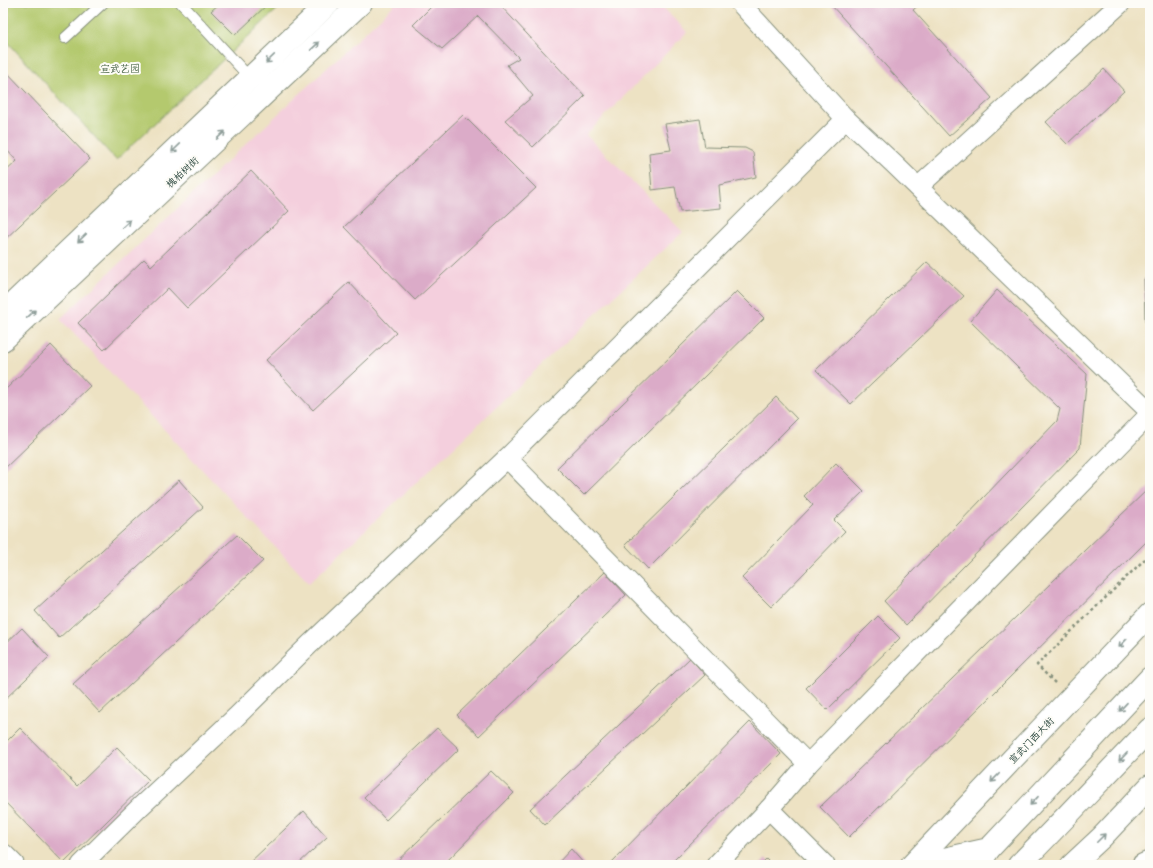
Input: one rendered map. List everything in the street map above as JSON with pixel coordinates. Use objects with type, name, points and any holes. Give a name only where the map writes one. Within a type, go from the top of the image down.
[{"type":"main road","points":[[3,313],[329,3]]},
{"type":"main road","name":"槐柏树街","points":[[3,340],[361,3]]},
{"type":"main road","name":"宣武门西大街","points":[[912,865],[1150,614]]},
{"type":"main road","points":[[917,865],[984,857],[1150,678]]},
{"type":"main road","points":[[1019,865],[1150,729]]},
{"type":"main road","points":[[1072,865],[1102,837],[1150,786]]},
{"type":"main road","points":[[3,855],[12,865]]},
{"type":"main road","points":[[1143,865],[1150,862]]},
{"type":"street","points":[[716,865],[769,809],[808,764],[1150,413],[846,119],[740,3]]},
{"type":"street","points":[[918,187],[1121,3]]},
{"type":"street","points":[[81,865],[309,645],[507,458],[846,119]]},
{"type":"street","points":[[507,458],[808,764]]},
{"type":"street","points":[[769,809],[825,865]]},
{"type":"lane","points":[[65,38],[103,3]]},
{"type":"lane","points":[[181,3],[250,78]]},
{"type":"path","points":[[1071,698],[1037,665],[1150,554]]},
{"type":"shaded area","points":[[396,3],[659,3],[687,32],[586,135],[683,232],[309,583],[60,319]]},
{"type":"green space","name":"宣武艺园","points":[[3,3],[284,3],[116,160],[3,37]]},
{"type":"building","points":[[220,3],[269,3],[235,35],[211,11]]},
{"type":"building","points":[[435,3],[498,3],[585,96],[533,147],[505,120],[533,96],[507,65],[519,58],[478,16],[442,49],[413,25]]},
{"type":"building","points":[[833,3],[921,3],[913,10],[992,98],[949,136],[831,5]]},
{"type":"building","points":[[3,68],[90,159],[3,241],[3,174],[17,161],[3,146]]},
{"type":"building","points":[[1104,69],[1124,91],[1067,144],[1046,122]]},
{"type":"building","points":[[463,115],[536,188],[415,300],[344,227]]},
{"type":"building","points":[[700,119],[705,147],[745,148],[753,152],[756,177],[719,185],[721,208],[680,212],[675,187],[652,190],[649,153],[671,150],[665,124]]},
{"type":"building","points":[[251,171],[289,211],[187,308],[168,288],[104,350],[78,323],[144,259],[151,266]]},
{"type":"building","points":[[927,262],[964,296],[851,404],[816,370]]},
{"type":"building","points":[[1144,279],[1150,279],[1150,322],[1145,322]]},
{"type":"building","points":[[349,282],[396,333],[313,410],[266,360]]},
{"type":"building","points":[[997,290],[1087,374],[1080,448],[906,625],[884,601],[1057,421],[1060,409],[970,321]]},
{"type":"building","points":[[737,291],[764,318],[584,495],[557,468]]},
{"type":"building","points":[[51,345],[90,386],[3,470],[3,392]]},
{"type":"building","points":[[776,397],[797,419],[648,569],[625,545]]},
{"type":"building","points":[[836,463],[864,491],[834,520],[845,531],[771,607],[742,578],[813,505],[804,496]]},
{"type":"building","points":[[179,480],[203,507],[59,638],[35,611]]},
{"type":"building","points":[[1150,487],[1150,538],[849,837],[820,807]]},
{"type":"building","points":[[237,535],[263,561],[100,713],[73,684]]},
{"type":"building","points":[[605,572],[626,595],[479,736],[457,715]]},
{"type":"building","points":[[878,616],[900,638],[827,710],[806,688]]},
{"type":"building","points":[[22,628],[49,657],[3,701],[3,646]]},
{"type":"building","points":[[690,658],[705,675],[545,825],[530,809]]},
{"type":"building","points":[[750,722],[781,754],[669,865],[609,865]]},
{"type":"building","points":[[20,728],[77,786],[117,747],[149,780],[64,863],[3,800],[3,745]]},
{"type":"building","points":[[437,728],[459,749],[386,820],[364,797]]},
{"type":"building","points":[[491,771],[514,793],[443,865],[393,865]]},
{"type":"building","points":[[304,811],[327,837],[297,865],[247,865]]},
{"type":"building","points":[[571,849],[585,865],[556,865]]},
{"type":"building","points":[[766,859],[772,865],[760,865]]}]
